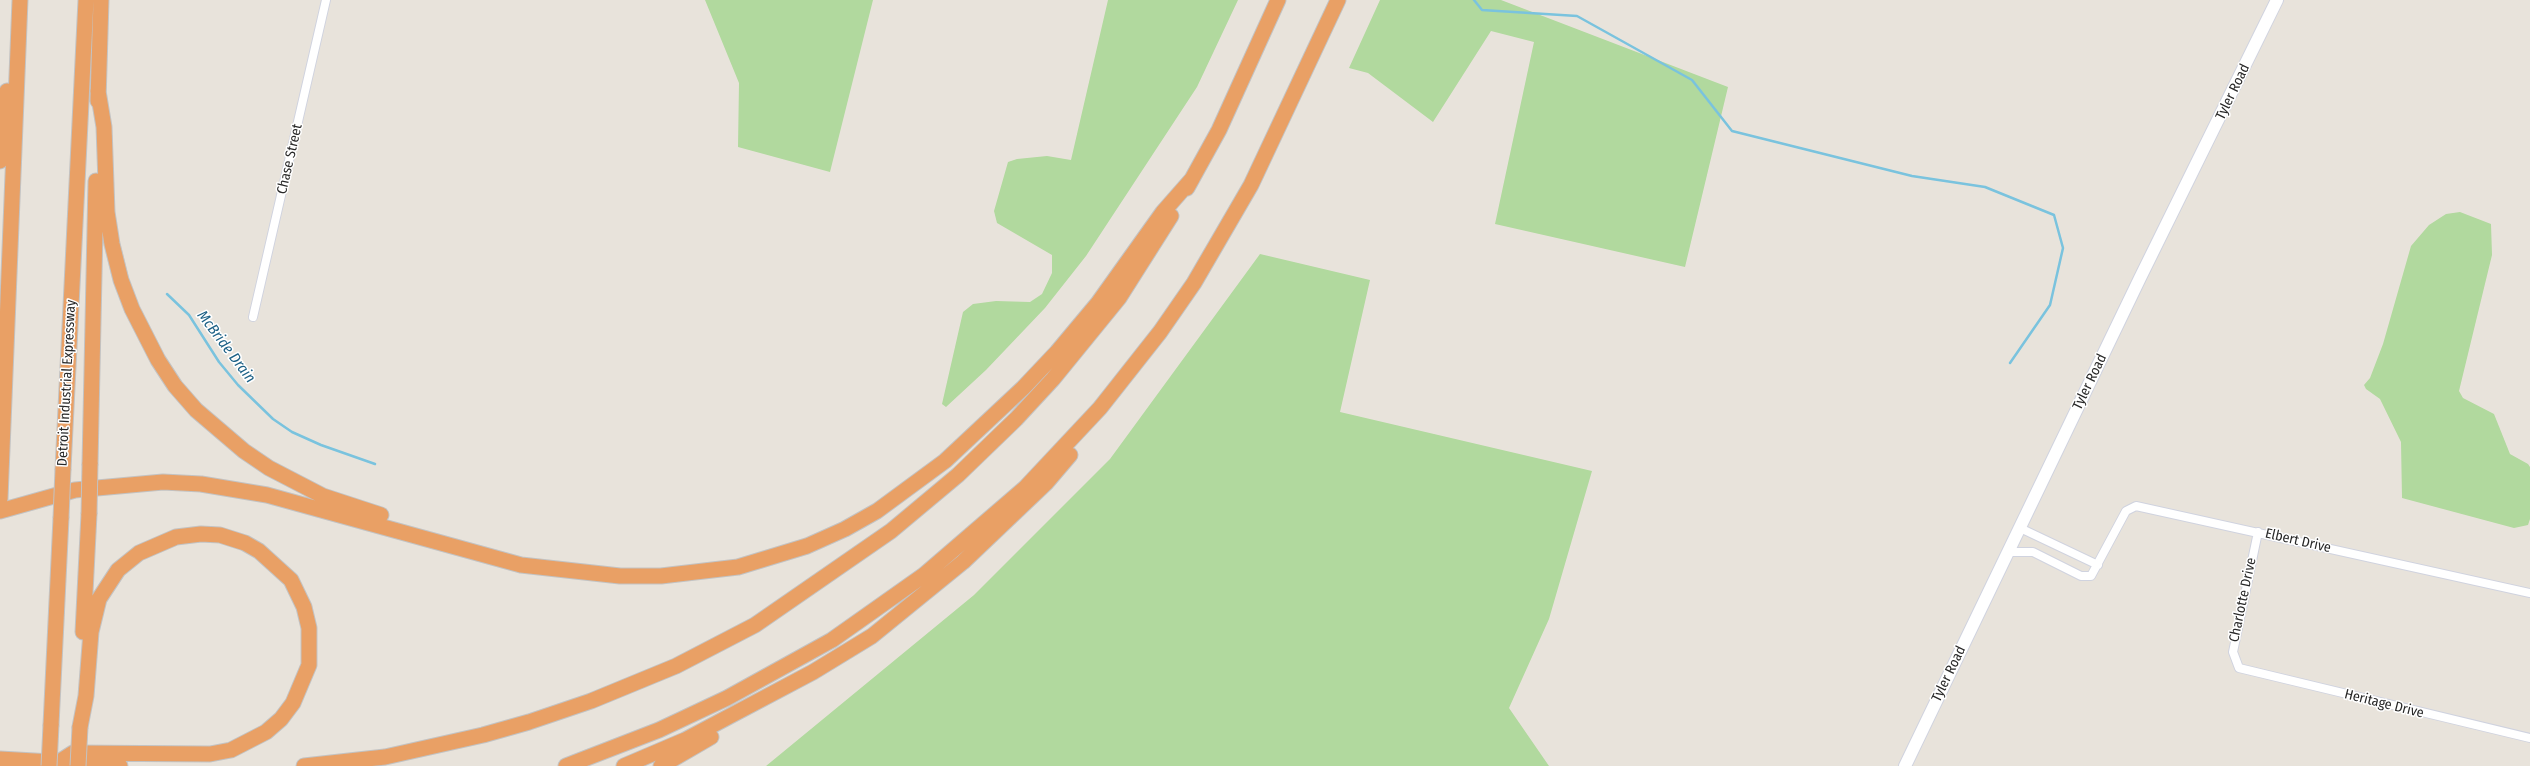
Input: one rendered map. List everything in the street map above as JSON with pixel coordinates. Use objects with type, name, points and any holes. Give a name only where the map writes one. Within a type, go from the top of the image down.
[{"type":"highway","points":[[0,499],[20,0]]},
{"type":"highway","name":"Detroit Industrial Expressway","points":[[54,764],[52,725],[86,0]]},
{"type":"highway","points":[[78,766],[89,514],[101,0]]},
{"type":"highway","points":[[304,766],[385,757],[490,733],[591,701],[676,666],[728,640],[785,606],[863,552],[919,509],[958,475],[1016,419],[1053,379],[1119,298],[1160,236],[1192,180],[1218,130],[1278,0]]},
{"type":"highway","points":[[566,766],[659,730],[727,698],[783,669],[874,612],[924,575],[982,527],[1025,488],[1100,408],[1160,332],[1194,283],[1251,185],[1338,0]]},
{"type":"highway","points":[[0,161],[10,53],[18,36]]},
{"type":"highway","points":[[98,91],[104,127],[107,212],[121,280],[135,316],[158,360],[196,410],[238,447],[269,468],[323,496],[551,569]]},
{"type":"highway","points":[[0,511],[34,500],[75,490],[156,483],[201,484],[267,495],[521,565],[620,576],[661,576],[738,567],[807,546],[845,529],[877,511],[946,461],[1023,388],[1057,352],[1093,309],[1163,212],[1192,180]]},
{"type":"highway","points":[[624,766],[685,740],[813,672],[872,636],[963,562],[1047,482],[1070,454],[1100,408]]},
{"type":"highway","points":[[54,764],[73,753],[210,754],[231,750],[266,732],[281,719],[293,703],[309,665],[309,628],[304,606],[291,580],[259,551],[245,543],[220,535],[201,534],[176,537],[139,553],[112,578],[97,605],[91,632],[86,696],[80,727]]},
{"type":"highway","points":[[661,766],[788,693],[813,672]]},
{"type":"highway","points":[[0,759],[54,764],[120,766]]},
{"type":"street","name":"Chase Street","points":[[253,317],[326,0]]},
{"type":"street","name":"Tyler Road","points":[[1905,766],[2277,0]]},
{"type":"street","name":"Elbert Drive","points":[[2096,569],[2126,511],[2132,506],[2258,532],[2530,593]]},
{"type":"street","points":[[2008,552],[2033,552],[2086,577],[2091,576],[2096,569],[2020,528]]},
{"type":"street","name":"Charlotte Drive","points":[[2239,668],[2233,652],[2258,532]]},
{"type":"street","name":"Heritage Drive","points":[[2239,668],[2530,738]]},
{"type":"green space","points":[[705,0],[873,0],[830,172],[738,147],[739,83]]},
{"type":"green space","points":[[1108,0],[1238,0],[1197,87],[1086,256],[1045,308],[986,370],[946,407],[942,404],[963,312],[973,304],[996,301],[1030,302],[1042,294],[1052,273],[1052,255],[997,223],[994,211],[1008,162],[1017,159],[1047,156],[1071,160]]},
{"type":"green space","points":[[1380,0],[1501,0],[1728,87],[1685,267],[1495,224],[1534,42],[1491,31],[1433,122],[1368,73],[1349,68]]},
{"type":"green space","points":[[2460,212],[2491,224],[2492,255],[2459,391],[2463,398],[2494,414],[2510,454],[2528,464],[2530,467],[2530,519],[2528,525],[2514,528],[2402,498],[2401,442],[2380,399],[2366,389],[2364,385],[2370,378],[2383,344],[2411,246],[2429,225],[2446,214]]},
{"type":"green space","points":[[1260,254],[1370,280],[1340,412],[1592,471],[1549,619],[1509,708],[1549,766],[766,766],[974,595],[1110,459]]},
{"type":"waterway","points":[[1474,0],[1482,10],[1577,16],[1692,80],[1732,131],[1912,176],[1985,187],[2054,215],[2063,248],[2050,305],[2010,363]]},
{"type":"waterway","name":"McBride Drain","points":[[167,294],[189,315],[219,362],[238,385],[273,419],[292,432],[321,445],[375,464]]}]
